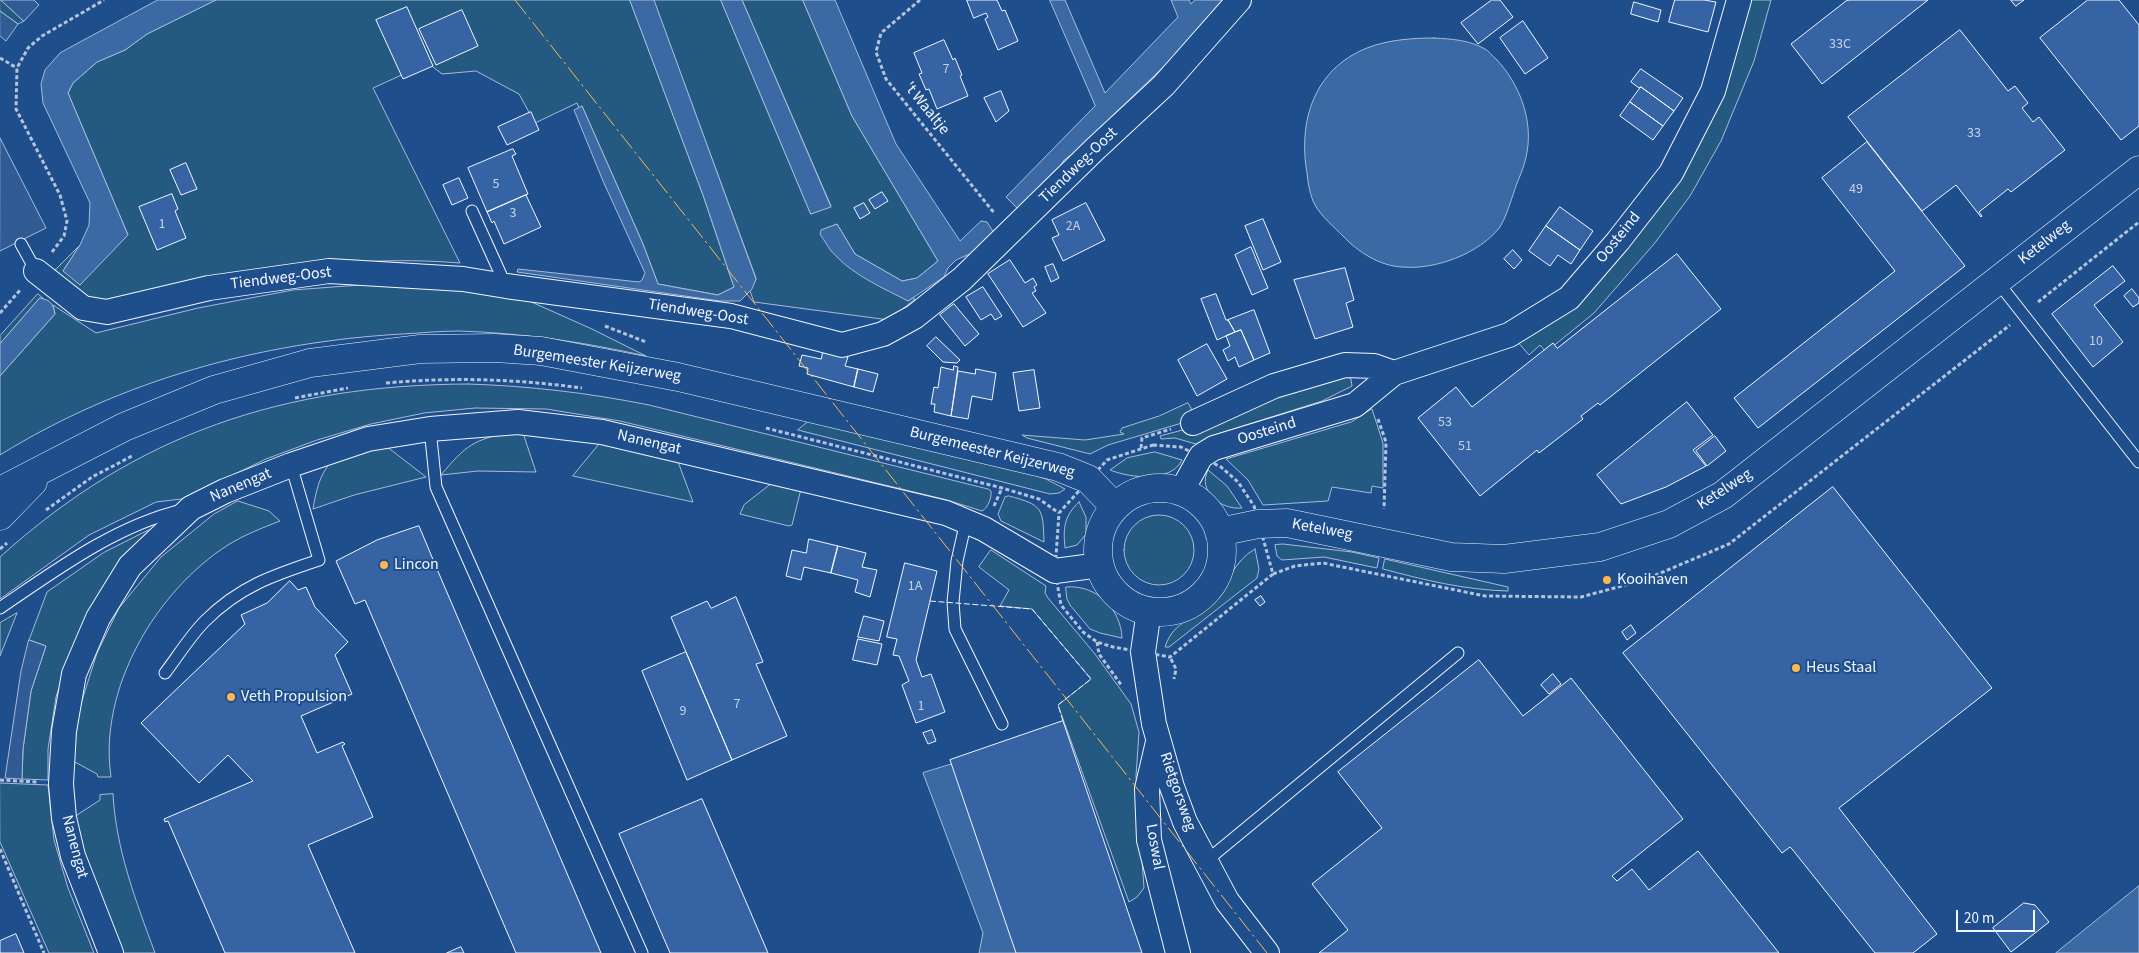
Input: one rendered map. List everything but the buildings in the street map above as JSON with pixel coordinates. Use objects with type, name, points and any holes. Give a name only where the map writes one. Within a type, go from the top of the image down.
[{"type":"street","name":"Tiendweg-Oost","points":[[36,271],[83,308],[107,312],[209,288],[330,271],[463,279],[732,316],[842,345],[883,334],[914,317],[962,279],[1164,85],[1239,0]]},
{"type":"street","name":"Oosteind","points":[[1201,456],[1214,448],[1355,406],[1394,373],[1509,335],[1569,298],[1618,241],[1670,173],[1713,92],[1739,0]]},
{"type":"street","name":"Ketelweg","points":[[1219,532],[1258,524],[1287,523],[1451,556],[1504,558],[1600,547],[1669,524],[1724,495],[2139,170]]},
{"type":"street","name":"Burgemeester Keijzerweg","points":[[0,491],[124,427],[214,390],[310,364],[420,348],[495,348],[541,351],[678,377],[1058,467],[1088,479],[1115,507]]},
{"type":"street","points":[[1193,423],[1274,386],[1345,365],[1374,366],[1394,373]]},
{"type":"street","name":"Nanengat","points":[[110,953],[73,856],[64,818],[62,784],[64,731],[74,674],[98,618],[130,566],[191,508],[225,491],[291,465],[368,439],[430,429],[518,422],[602,432],[946,513],[984,529],[1055,571]]},
{"type":"street","points":[[1182,492],[1201,456]]},
{"type":"street","name":"Burgemeester Keijzerweg","points":[[6,527],[46,468]]},
{"type":"street","points":[[1164,488],[1182,492],[1194,498],[1205,507],[1214,519],[1222,549],[1220,567],[1206,591],[1192,602],[1176,610],[1149,610],[1127,602],[1118,595],[1107,581],[1100,565],[1098,555],[1100,534],[1104,524],[1115,507],[1135,493],[1164,488]]},
{"type":"street","points":[[1055,571],[1100,565]]},
{"type":"street","name":"Rietgorsweg","points":[[1149,610],[1143,652],[1154,724],[1172,787],[1185,822],[1227,901],[1267,953]]},
{"type":"street","name":"Loswal","points":[[1159,740],[1147,789],[1149,840],[1178,953]]},
{"type":"lane","points":[[472,211],[506,286]]},
{"type":"lane","points":[[22,244],[36,271]]},
{"type":"lane","points":[[1997,281],[2139,462]]},
{"type":"lane","points":[[430,429],[436,486],[642,953]]},
{"type":"lane","points":[[165,673],[204,622],[232,597],[268,577],[319,560],[291,465]]},
{"type":"lane","name":"Nanengat","points":[[0,608],[99,544],[165,514],[191,508]]},
{"type":"lane","points":[[966,521],[957,561],[953,602],[955,629],[1002,724]]},
{"type":"lane","points":[[1205,862],[1458,653]]},
{"type":"path","points":[[0,313],[64,236],[67,221],[60,195],[16,109],[17,68],[28,48],[42,36],[104,0]]},
{"type":"path","name":"'t Waaltje","points":[[920,0],[881,33],[876,52],[886,79],[1010,232]]},
{"type":"path","points":[[0,58],[17,68]]},
{"type":"path","points":[[1370,394],[1386,442],[1384,509]]},
{"type":"path","points":[[1141,448],[1142,438],[1193,423]]},
{"type":"path","points":[[1153,445],[1181,447],[1221,468],[1238,482],[1254,506],[1258,524],[1273,574],[1170,657],[1097,642],[1083,632],[1061,605],[1055,571],[1059,512],[1107,460],[1153,445]]},
{"type":"path","points":[[39,516],[92,477]]},
{"type":"path","name":"Burgemeester Keijzerweg","points":[[1002,488],[1039,499],[1059,512]]},
{"type":"path","points":[[0,549],[6,527]]},
{"type":"path","points":[[0,780],[35,782]]},
{"type":"path","points":[[0,849],[44,953]]},
{"type":"shaded area","points":[[0,0],[24,21],[18,24],[0,11]]},
{"type":"shaded area","points":[[1,0],[34,0],[39,5],[24,21]]},
{"type":"shaded area","points":[[158,0],[216,0],[147,34],[125,50],[97,62],[73,83],[68,93],[128,235],[80,285],[63,271],[80,245],[89,225],[90,203],[43,103],[41,84],[45,70],[60,53]]},
{"type":"shaded area","points":[[216,0],[630,0],[703,195],[734,287],[718,295],[658,284],[643,244],[582,106],[579,108],[577,103],[535,123],[519,94],[476,71],[442,74],[428,63],[373,88],[460,263],[388,261],[317,265],[175,285],[105,301],[82,296],[55,270],[80,245],[63,271],[107,256],[128,235],[68,93],[73,83],[97,62],[125,50],[147,34]]},
{"type":"shaded area","points":[[630,0],[654,0],[756,279],[752,289],[740,301],[720,301],[517,272],[518,269],[639,282],[645,273],[603,181],[574,110],[582,106],[643,244],[658,284],[718,295],[734,287],[703,195]]},
{"type":"shaded area","points":[[654,0],[721,0],[811,214],[831,206],[742,0],[803,0],[852,116],[938,261],[917,278],[902,281],[855,254],[837,224],[822,230],[908,301],[913,298],[915,299],[889,320],[754,302],[750,291],[756,279]]},
{"type":"shaded area","points":[[721,0],[742,0],[831,207],[811,214]]},
{"type":"shaded area","points":[[803,0],[835,0],[896,144],[960,241],[981,221],[987,222],[994,233],[972,253],[956,260],[948,268],[944,277],[908,301],[852,270],[834,254],[820,234],[821,230],[837,224],[855,254],[902,281],[917,278],[938,261],[852,116]]},
{"type":"shaded area","points":[[1050,0],[1065,0],[1105,93],[1178,17],[1171,0],[1189,0],[1191,4],[1195,0],[1223,0],[1214,18],[1075,152],[1064,160],[1057,171],[1020,211],[1006,197],[1095,106]]},
{"type":"shaded area","points":[[1750,0],[1771,0],[1754,61],[1721,141],[1690,196],[1654,244],[1594,313],[1546,352],[1540,345],[1529,355],[1510,333],[1610,269]]},
{"type":"shaded area","points":[[0,11],[18,24],[6,41],[0,36]]},
{"type":"shaded area","points":[[1434,38],[1460,40],[1479,46],[1488,51],[1504,69],[1517,90],[1526,114],[1528,140],[1526,158],[1506,215],[1500,227],[1491,237],[1468,252],[1442,263],[1415,267],[1394,266],[1378,261],[1355,247],[1328,222],[1315,205],[1309,185],[1305,154],[1305,134],[1308,116],[1322,83],[1334,69],[1349,57],[1367,48],[1391,41]]},
{"type":"shaded area","points":[[0,138],[46,228],[0,251]]},
{"type":"shaded area","points":[[415,281],[509,292],[592,329],[646,356],[553,339],[459,331],[349,338],[245,356],[194,369],[143,386],[94,406],[46,429],[0,455],[0,376],[55,314],[53,305],[96,333],[198,308],[293,290]]},
{"type":"shaded area","points":[[38,294],[44,299],[40,298],[0,344],[0,336]]},
{"type":"shaded area","points":[[40,298],[51,303],[55,314],[0,376],[0,344]]},
{"type":"shaded area","points":[[1346,376],[1351,379],[1352,386],[1322,401],[1208,437],[1196,444],[1175,438],[1161,439],[1160,436],[1194,427],[1273,395]]},
{"type":"shaded area","points":[[468,384],[514,386],[559,391],[649,405],[988,489],[991,491],[991,496],[988,505],[982,511],[947,500],[620,421],[546,409],[475,408],[424,413],[371,424],[317,440],[266,459],[212,485],[190,498],[156,502],[89,535],[0,599],[0,557],[52,514],[105,478],[160,448],[216,424],[275,406],[337,394],[401,387]]},
{"type":"shaded area","points":[[1188,403],[1191,408],[1192,420],[1108,445],[1090,454],[1027,438],[1022,435],[1085,440],[1124,434],[1120,432],[1122,428],[1159,416]]},
{"type":"shaded area","points":[[1372,409],[1383,443],[1383,488],[1372,486],[1371,493],[1332,487],[1328,501],[1263,505],[1248,480],[1226,459],[1351,422]]},
{"type":"shaded area","points":[[809,421],[1022,471],[1046,479],[1065,489],[1059,493],[1050,494],[798,430]]},
{"type":"shaded area","points":[[511,432],[523,433],[536,472],[478,471],[441,475],[471,445]]},
{"type":"shaded area","points":[[601,442],[677,459],[693,502],[573,476]]},
{"type":"shaded area","points":[[386,446],[426,477],[354,495],[313,509],[321,478],[331,462]]},
{"type":"shaded area","points":[[1155,452],[1182,460],[1177,467],[1169,472],[1149,477],[1128,475],[1110,470],[1127,458]]},
{"type":"shaded area","points":[[1208,470],[1227,486],[1242,508],[1226,506],[1213,498],[1206,486],[1205,478]]},
{"type":"shaded area","points":[[771,484],[801,489],[792,525],[789,526],[740,514],[744,505]]},
{"type":"shaded area","points":[[1009,496],[1029,502],[1039,510],[1043,522],[1044,542],[1001,521],[998,514],[1005,497]]},
{"type":"shaded area","points":[[238,501],[269,511],[280,521],[228,545],[202,565],[178,588],[156,615],[138,645],[123,677],[114,710],[109,744],[111,777],[98,777],[97,774],[73,761],[79,710],[97,653],[119,608],[161,557],[214,514]]},
{"type":"shaded area","points":[[1079,502],[1086,517],[1086,534],[1077,545],[1065,548],[1064,534],[1067,517]]},
{"type":"shaded area","points":[[1159,515],[1172,518],[1184,525],[1191,537],[1194,550],[1191,563],[1184,575],[1172,582],[1159,585],[1146,582],[1134,575],[1127,563],[1124,550],[1127,537],[1134,525],[1146,518]]},
{"type":"shaded area","points":[[149,530],[109,579],[73,646],[56,697],[48,749],[48,780],[22,779],[23,749],[31,691],[46,646],[29,640],[47,592],[103,553]]},
{"type":"shaded area","points":[[1283,544],[1352,552],[1379,558],[1377,568],[1324,557],[1282,560],[1277,556],[1275,545]]},
{"type":"shaded area","points":[[1255,549],[1259,569],[1257,578],[1169,647],[1165,647],[1169,638],[1179,626],[1212,603],[1241,560]]},
{"type":"shaded area","points":[[991,550],[1046,586],[1045,593],[1048,598],[1095,654],[1131,704],[1139,732],[1136,776],[1144,888],[1137,897],[1129,902],[1058,705],[1091,679],[1032,609],[1000,606],[1009,590],[979,567]]},
{"type":"shaded area","points":[[1385,559],[1508,587],[1508,591],[1429,581],[1398,573],[1383,569]]},
{"type":"shaded area","points":[[1066,587],[1077,587],[1087,590],[1105,600],[1117,617],[1121,627],[1122,638],[1090,629],[1070,605],[1067,599]]},
{"type":"shaded area","points":[[17,613],[0,656],[0,623]]},
{"type":"shaded area","points":[[29,640],[46,646],[31,691],[23,749],[22,779],[5,778],[21,671]]},
{"type":"shaded area","points":[[956,763],[1019,953],[979,953],[983,933],[923,773]]},
{"type":"shaded area","points":[[0,783],[48,785],[54,840],[68,888],[94,953],[49,953],[0,842]]},
{"type":"shaded area","points":[[113,794],[118,835],[128,875],[155,953],[121,953],[80,843],[77,815],[100,800],[100,795]]},
{"type":"shaded area","points":[[2139,886],[2139,953],[2056,953]]},
{"type":"fence","points":[[930,601],[1032,609],[1091,679],[1058,705],[1063,721]]},
{"type":"power","points":[[515,0],[1267,953]]},
{"type":"place","name":"Lincon","points":[[384,565]]},
{"type":"place","name":"Kooihaven","points":[[1607,580]]},
{"type":"place","name":"Heus Staal","points":[[1796,668]]},
{"type":"place","name":"Veth Propulsion","points":[[231,697]]}]
